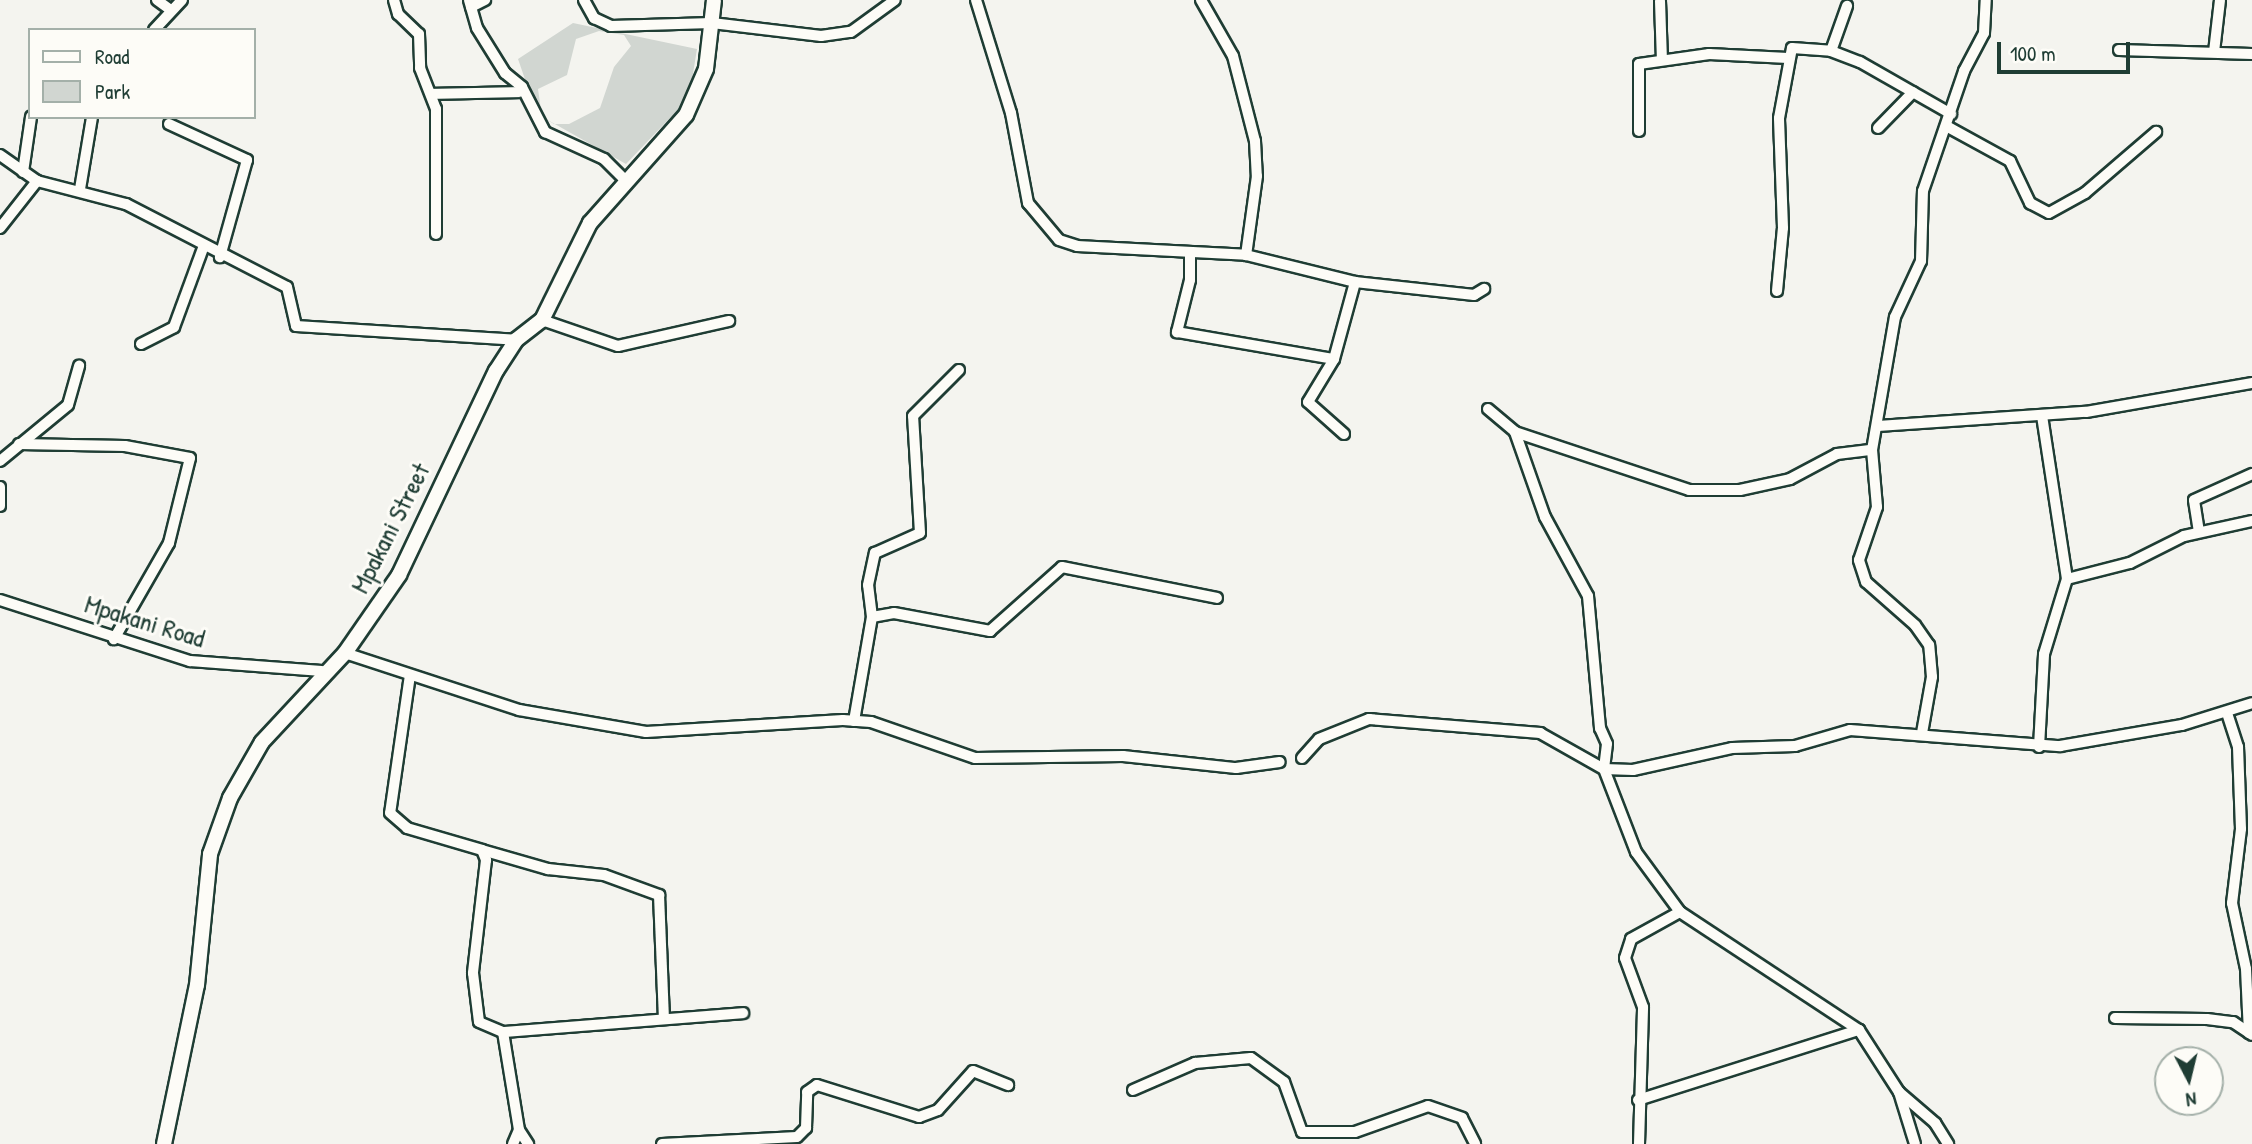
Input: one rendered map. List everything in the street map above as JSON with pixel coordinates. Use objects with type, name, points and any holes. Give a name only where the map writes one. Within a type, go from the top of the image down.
[{"type":"street","points":[[157,0],[171,10]]},
{"type":"street","points":[[156,28],[182,0]]},
{"type":"street","points":[[394,0],[398,14],[419,34],[419,68],[432,94],[436,234]]},
{"type":"street","points":[[485,0],[470,3],[477,28],[505,73],[522,87],[545,132],[604,159],[624,179]]},
{"type":"street","points":[[584,0],[594,18],[611,26],[712,23],[832,36],[859,29],[895,0]]},
{"type":"street","name":"Mpakani Street","points":[[164,1144],[197,985],[210,854],[256,752],[322,671],[345,653],[399,575],[516,340],[542,320],[590,223],[624,179],[686,115],[706,69],[714,0]]},
{"type":"street","points":[[976,0],[1038,222],[1077,246],[1246,254],[1354,282],[1474,295],[1484,289]]},
{"type":"street","points":[[1201,0],[1233,56],[1255,141],[1257,176],[1246,254]]},
{"type":"street","points":[[1922,733],[1932,677],[1929,645],[1860,569],[1877,507],[1872,450],[1895,317],[1921,261],[1923,191],[1984,33],[1986,0]]},
{"type":"street","points":[[2214,52],[2220,0]]},
{"type":"street","points":[[1660,1],[1662,60]]},
{"type":"street","points":[[1831,51],[1847,6]]},
{"type":"street","points":[[1777,292],[1783,229],[1779,118],[1788,58],[1798,46],[1831,51],[1951,114]]},
{"type":"street","points":[[2119,50],[2252,54]]},
{"type":"street","points":[[1640,131],[1636,67],[1662,60],[1709,54],[1788,58]]},
{"type":"street","points":[[432,94],[518,87],[530,120],[545,137]]},
{"type":"street","points":[[1878,128],[1913,92]]},
{"type":"street","points":[[23,172],[31,119]]},
{"type":"street","points":[[79,189],[92,119]]},
{"type":"street","points":[[169,124],[247,160],[220,257]]},
{"type":"street","points":[[1948,127],[2010,161],[2030,203],[2049,213],[2085,193],[2156,132]]},
{"type":"street","points":[[0,155],[37,181],[79,189],[126,204],[220,257],[287,287],[296,326],[516,340]]},
{"type":"street","points":[[0,228],[37,181]]},
{"type":"street","points":[[141,344],[174,327],[203,248]]},
{"type":"street","points":[[1190,251],[1190,280],[1177,332],[1334,359]]},
{"type":"street","points":[[1344,434],[1308,402],[1334,359],[1354,282]]},
{"type":"street","points":[[542,320],[618,346],[729,321]]},
{"type":"street","points":[[0,461],[68,405],[79,366]]},
{"type":"street","points":[[854,721],[872,617],[867,585],[875,553],[920,533],[913,416],[959,370]]},
{"type":"street","points":[[1878,426],[2042,415],[2252,383]]},
{"type":"street","points":[[1488,409],[1515,432],[1689,490],[1740,490],[1790,478],[1837,453],[1872,450]]},
{"type":"street","points":[[2039,747],[2044,654],[2067,579],[2042,415]]},
{"type":"street","points":[[1515,432],[1545,517],[1588,596],[1600,728],[1607,744],[1604,769],[1636,852],[1680,912],[1859,1030],[1899,1092],[1915,1144]]},
{"type":"street","points":[[19,444],[125,446],[190,457],[169,543],[114,639]]},
{"type":"street","points":[[2199,531],[2194,500],[2252,474]]},
{"type":"street","points":[[0,486],[0,506]]},
{"type":"street","points":[[2067,579],[2130,563],[2199,531],[2252,521]]},
{"type":"street","points":[[872,617],[894,613],[990,631],[1062,567],[1217,598]]},
{"type":"street","name":"Mpakani Road","points":[[0,600],[190,662],[322,671]]},
{"type":"street","points":[[345,653],[519,710],[646,732],[854,721],[975,758],[1123,756],[1236,768],[1280,762]]},
{"type":"street","points":[[410,675],[390,813],[407,828],[548,869],[604,875],[659,895],[664,1017]]},
{"type":"street","points":[[1302,758],[1348,723],[1406,720],[1540,733],[1604,769],[1633,770],[1732,748],[1795,746],[1850,730],[1922,733],[2039,747],[2227,713],[2252,703]]},
{"type":"street","points":[[2227,713],[2238,747],[2240,853],[2232,903],[2246,969],[2250,1034]]},
{"type":"street","points":[[482,850],[488,876],[473,1009],[479,1022],[503,1032],[664,1017],[743,1013]]},
{"type":"street","points":[[2240,853],[2252,855]]},
{"type":"street","points":[[1639,1144],[1638,1100],[1643,1007],[1625,958],[1631,939],[1680,912]]},
{"type":"street","points":[[2115,1018],[2207,1019],[2232,1023],[2250,1034]]},
{"type":"street","points":[[1638,1100],[1859,1030]]},
{"type":"street","points":[[503,1032],[519,1130],[528,1144]]},
{"type":"street","points":[[1133,1090],[1195,1063],[1251,1058],[1284,1082],[1302,1132],[1355,1132],[1428,1106],[1462,1118],[1475,1144]]},
{"type":"street","points":[[662,1144],[787,1141],[804,1132],[807,1092],[817,1085],[919,1117],[938,1110],[973,1070],[1008,1085]]},
{"type":"street","points":[[1899,1092],[1935,1123],[1948,1144]]},
{"type":"street","points":[[513,1144],[519,1130]]},
{"type":"green space","points":[[573,23],[697,49],[689,98],[626,164],[555,124],[569,124],[600,108],[614,67],[631,46],[624,35],[599,31],[576,39],[567,75],[538,89],[542,117],[537,114],[518,59]]}]
